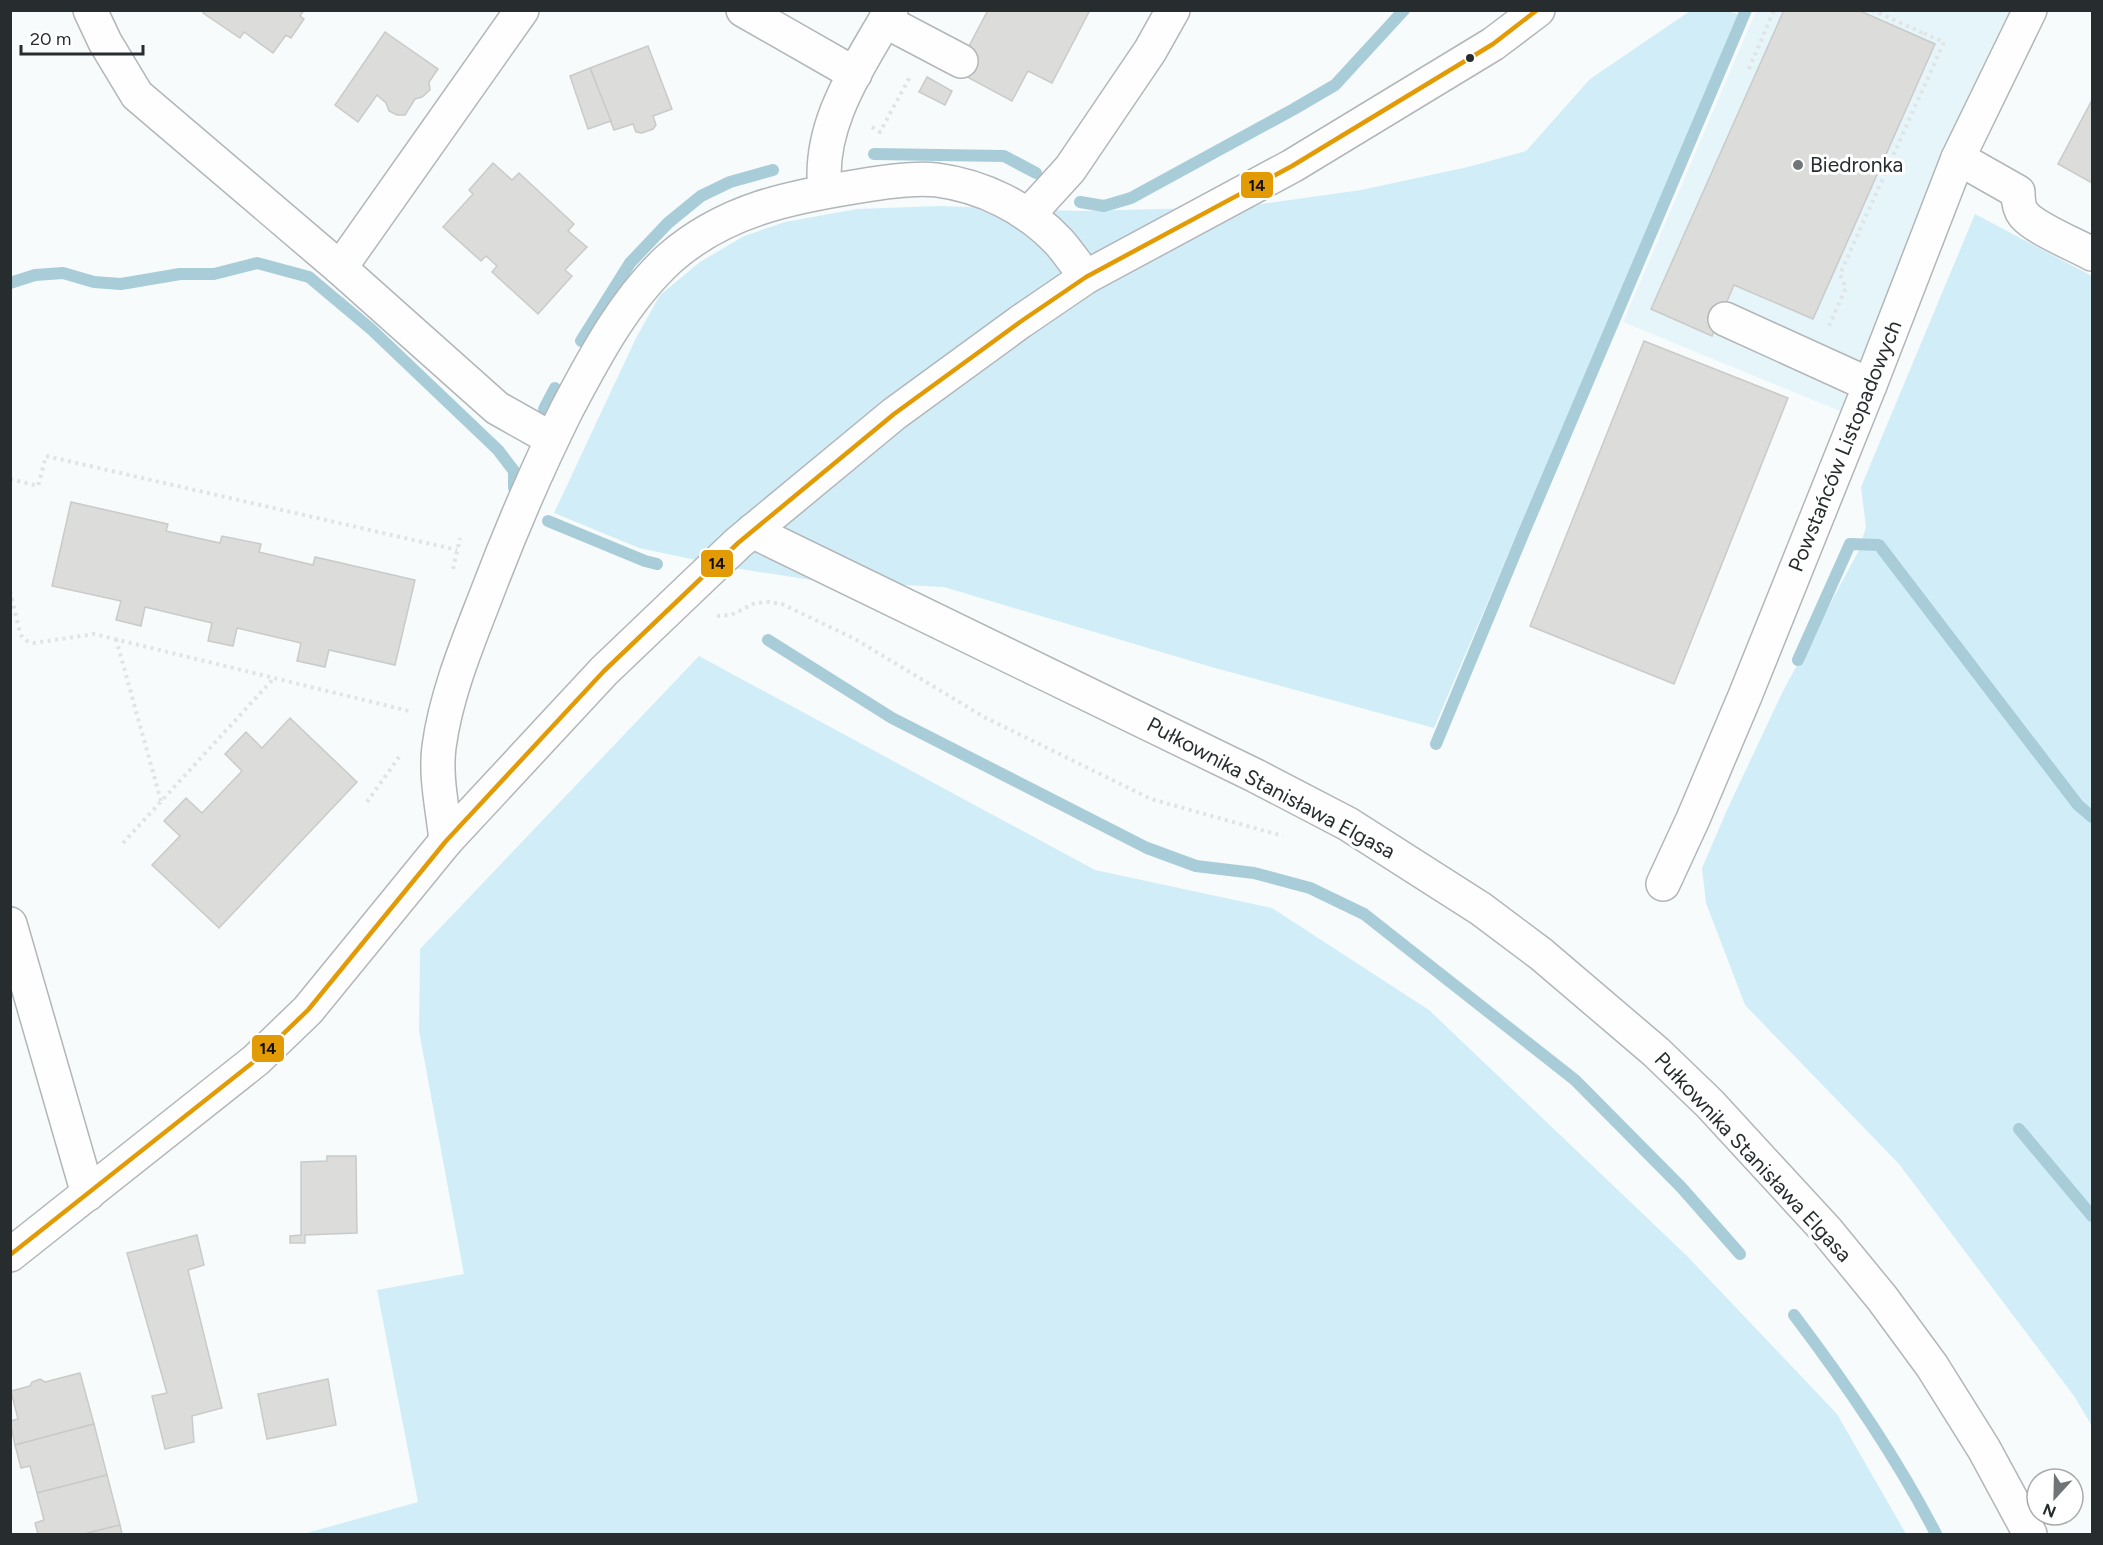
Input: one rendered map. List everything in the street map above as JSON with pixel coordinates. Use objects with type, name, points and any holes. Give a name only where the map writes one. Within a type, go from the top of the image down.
[{"type":"street","points":[[90,10],[105,42],[137,95],[340,268],[497,408],[552,439]]},
{"type":"street","points":[[340,268],[522,10]]},
{"type":"street","points":[[743,10],[855,74]]},
{"type":"street","points":[[1028,215],[1070,169],[1150,51],[1173,10]]},
{"type":"street","points":[[10,1254],[256,1060],[308,1010],[446,841],[604,671],[752,531],[894,414],[1086,277],[1292,166],[1493,44],[1538,10]]},
{"type":"street","name":"Powstańców Listopadowych","points":[[1663,884],[1745,696],[1958,158],[2021,13]]},
{"type":"street","points":[[825,191],[823,172],[828,135],[840,103],[888,16],[961,62]]},
{"type":"street","points":[[1958,158],[2018,192],[2018,203],[2024,215],[2034,223],[2092,254]]},
{"type":"street","points":[[446,841],[439,775],[439,749],[462,656],[504,548],[552,439],[583,379],[618,319],[670,258],[705,233],[742,214],[779,201],[879,183],[936,180],[987,192],[1028,215],[1059,242],[1086,277]]},
{"type":"street","points":[[1725,320],[1870,385]]},
{"type":"street","name":"Pułkownika Stanisława Elgasa","points":[[752,531],[1256,776],[1348,824],[1481,909],[1541,954],[1656,1052],[1710,1104],[1827,1231],[1882,1298],[1932,1366],[1984,1449],[2030,1534]]},
{"type":"street","points":[[10,924],[88,1194]]},
{"type":"path","points":[[1749,69],[1774,10]]},
{"type":"path","points":[[1814,359],[1846,288],[1840,274],[1944,42],[1920,35],[1872,10]]},
{"type":"path","points":[[10,479],[38,486],[46,456],[457,550]]},
{"type":"path","points":[[10,591],[20,633],[28,642],[34,644],[94,634],[418,713]]},
{"type":"path","points":[[684,595],[706,612],[719,617],[731,615],[755,603],[782,604],[855,639],[984,717],[1151,799],[1274,832],[1293,840]]},
{"type":"path","points":[[116,639],[161,802]]},
{"type":"path","points":[[123,843],[274,678]]},
{"type":"shaded area","points":[[1690,11],[1727,11],[1738,14],[1434,728],[1208,666],[944,587],[818,581],[734,568],[639,548],[554,513],[636,338],[660,295],[700,262],[744,236],[785,222],[857,209],[939,206],[1080,211],[1240,207],[1361,190],[1468,167],[1526,151],[1590,79]]},
{"type":"shaded area","points":[[1756,11],[2022,11],[1852,416],[1623,322]]},
{"type":"shaded area","points":[[1975,214],[2092,276],[2092,1426],[2074,1396],[1899,1164],[1745,1005],[1706,903],[1702,868],[1782,693],[1859,550],[1866,527],[1861,487]]},
{"type":"shaded area","points":[[699,656],[1095,870],[1272,908],[1429,1010],[1686,1255],[1837,1414],[1906,1534],[303,1534],[418,1502],[377,1290],[464,1274],[419,1031],[420,949]]},
{"type":"building","points":[[205,10],[304,10],[300,16],[304,19],[291,38],[286,35],[273,53],[244,32],[240,38],[203,13]]},
{"type":"building","points":[[988,10],[1090,10],[1052,83],[1028,71],[1012,101],[956,71]]},
{"type":"building","name":"Biedronka","points":[[1784,10],[1858,10],[1935,44],[1813,319],[1734,285],[1712,336],[1651,309]]},
{"type":"building","points":[[385,32],[438,69],[429,82],[430,90],[422,97],[415,99],[405,115],[397,115],[389,111],[386,103],[377,95],[358,122],[335,105]]},
{"type":"building","points":[[648,46],[672,109],[653,116],[656,125],[653,129],[642,133],[636,132],[633,124],[614,130],[590,68]]},
{"type":"building","points":[[590,68],[611,121],[588,129],[570,76]]},
{"type":"building","points":[[927,77],[952,91],[945,105],[919,92]]},
{"type":"building","points":[[2092,100],[2092,183],[2058,164]]},
{"type":"building","points":[[493,163],[512,180],[519,173],[574,224],[568,231],[587,247],[565,270],[572,276],[538,314],[492,272],[497,266],[486,256],[481,261],[443,227],[473,194],[469,190]]},
{"type":"building","points":[[1644,341],[1788,398],[1674,684],[1530,626]]},
{"type":"building","points":[[71,502],[168,524],[166,531],[220,543],[222,536],[261,544],[259,552],[313,565],[315,557],[415,580],[395,665],[329,650],[325,667],[297,661],[301,643],[237,628],[233,646],[208,641],[212,623],[145,607],[141,626],[116,620],[121,601],[52,586]]},
{"type":"building","points":[[290,718],[357,782],[219,928],[152,865],[180,836],[164,821],[186,798],[202,813],[242,771],[225,754],[246,732],[262,748]]},
{"type":"building","points":[[327,1156],[356,1156],[357,1233],[305,1235],[305,1243],[290,1243],[290,1236],[301,1235],[301,1162],[327,1161]]},
{"type":"building","points":[[197,1235],[204,1265],[188,1270],[222,1408],[192,1416],[194,1442],[165,1449],[152,1396],[167,1393],[127,1253]]},
{"type":"building","points":[[80,1373],[94,1424],[15,1445],[10,1421],[18,1419],[11,1391],[30,1386],[32,1382],[40,1379],[45,1382]]},
{"type":"building","points":[[328,1379],[336,1425],[267,1439],[258,1394]]},
{"type":"building","points":[[94,1424],[107,1475],[37,1493],[30,1466],[21,1468],[15,1445]]},
{"type":"building","points":[[107,1475],[120,1525],[84,1534],[38,1534],[35,1523],[44,1520],[37,1493]]},
{"type":"building","points":[[120,1525],[122,1534],[84,1534]]},
{"type":"waterway","points":[[1080,202],[1104,206],[1131,198],[1335,85],[1404,10]]},
{"type":"waterway","points":[[1436,744],[1746,10]]},
{"type":"waterway","points":[[874,154],[1004,156],[1036,173]]},
{"type":"waterway","points":[[581,341],[630,263],[668,223],[701,196],[730,182],[773,170]]},
{"type":"waterway","points":[[10,283],[35,275],[63,273],[94,282],[121,284],[180,274],[214,274],[257,263],[309,277],[371,329],[498,450],[514,471],[514,488]]},
{"type":"waterway","points":[[544,409],[555,388]]},
{"type":"waterway","points":[[548,521],[657,564]]},
{"type":"waterway","points":[[1798,660],[1850,544],[1879,545],[2078,805],[2092,817]]},
{"type":"waterway","points":[[768,640],[892,718],[1147,848],[1196,866],[1254,873],[1310,888],[1364,914],[1575,1080],[1681,1187],[1740,1254]]},
{"type":"waterway","points":[[2019,1129],[2092,1216]]},
{"type":"waterway","points":[[1794,1315],[1870,1422],[1921,1505],[1936,1534]]},
{"type":"transit line","name":"14","points":[[10,1255],[256,1060],[308,1010],[446,841],[604,671],[738,543],[894,414],[1086,277],[1292,166],[1493,44],[1537,10]]},
{"type":"place","name":"Biedronka","points":[[1798,165]]}]
